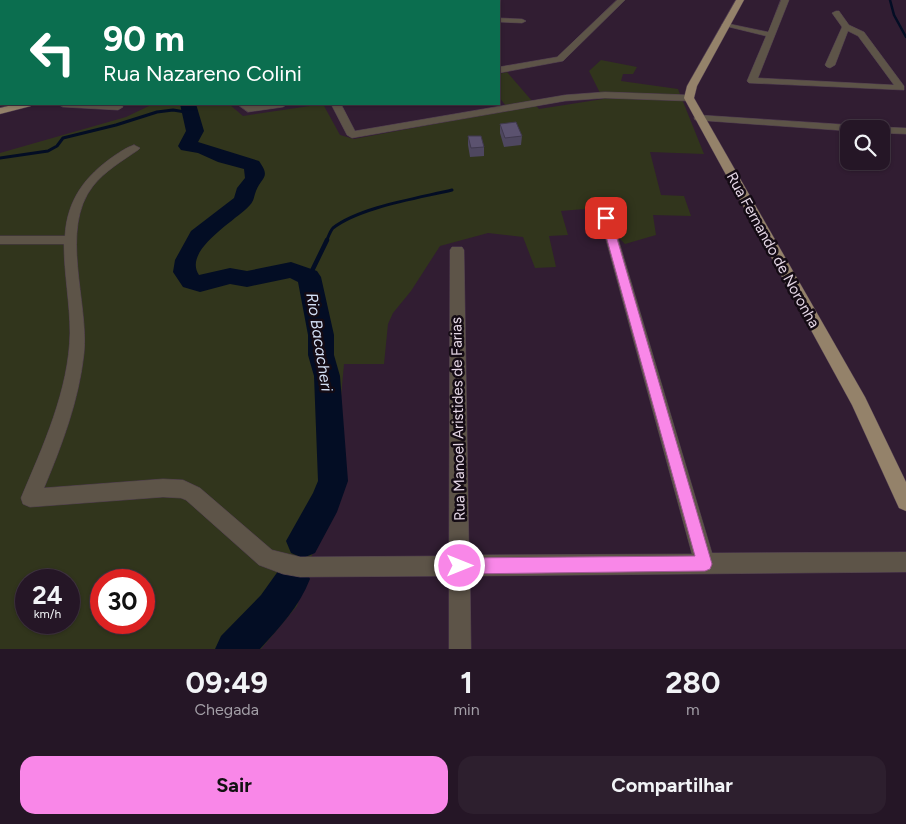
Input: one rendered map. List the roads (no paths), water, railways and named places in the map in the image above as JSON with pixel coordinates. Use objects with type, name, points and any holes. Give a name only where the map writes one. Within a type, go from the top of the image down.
[{"type":"main road","points":[[689,98],[692,86],[740,0]]},
{"type":"main road","name":"Rua Fernando de Noronha","points":[[689,98],[858,402],[883,450],[906,502]]},
{"type":"main road","points":[[0,111],[23,105]]},
{"type":"street","points":[[500,70],[560,58],[620,0]]},
{"type":"street","points":[[785,0],[752,81],[901,88],[861,34],[846,28],[836,13]]},
{"type":"street","points":[[500,20],[522,20]]},
{"type":"street","points":[[726,24],[771,33]]},
{"type":"street","points":[[830,65],[846,28]]},
{"type":"street","points":[[337,105],[352,135],[565,98],[605,95],[689,98]]},
{"type":"street","points":[[81,105],[118,107]]},
{"type":"street","points":[[243,105],[248,109],[276,105]]},
{"type":"street","points":[[699,118],[840,127]]},
{"type":"street","points":[[890,130],[906,131]]},
{"type":"street","points":[[134,148],[102,170],[85,188],[73,214],[70,240],[77,320],[77,351],[60,423],[30,498],[174,488],[192,494],[266,558],[300,567],[906,562]]},
{"type":"street","points":[[606,218],[705,564]]},
{"type":"street","points":[[0,240],[70,240]]},
{"type":"street","name":"Rua Manoel Aristides de Farias","points":[[457,250],[460,649]]},
{"type":"waterway","points":[[890,0],[894,15],[906,37]]},
{"type":"waterway","name":"Rio Bacacheri","points":[[188,105],[195,131],[187,146],[202,148],[225,158],[252,165],[256,173],[255,179],[247,188],[243,201],[199,236],[186,260],[185,272],[191,281],[200,284],[230,276],[247,279],[291,270],[309,277],[321,335],[321,355],[327,376],[333,481],[326,501],[303,541]]},
{"type":"waterway","points":[[0,158],[48,151],[57,146],[63,138],[116,125],[157,112],[173,110],[192,113]]},
{"type":"waterway","points":[[326,242],[333,228],[358,214],[390,204],[452,190]]},
{"type":"waterway","points":[[309,277],[327,240]]},
{"type":"waterway","name":"Rio Bacacheri","points":[[234,649],[274,608],[293,579]]}]
